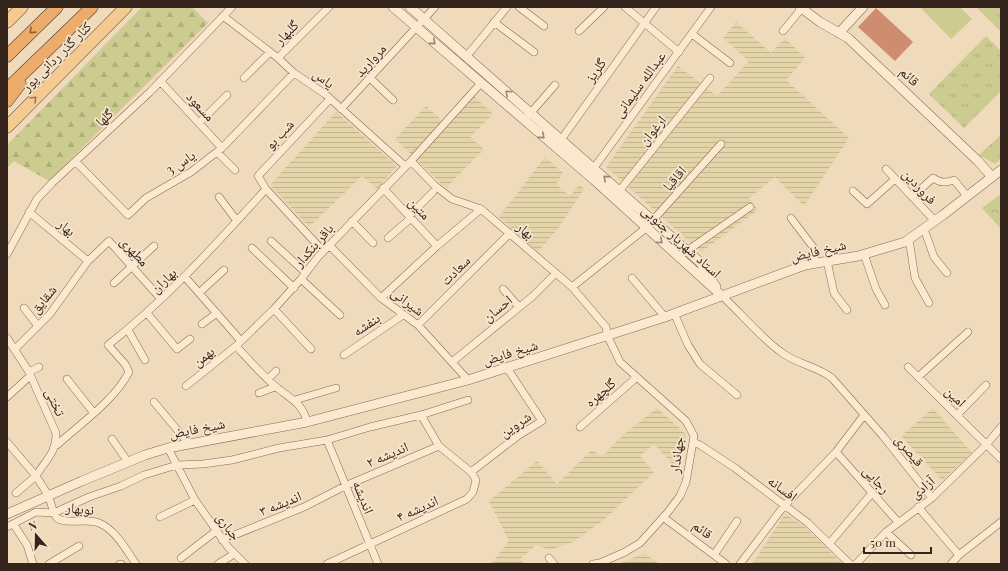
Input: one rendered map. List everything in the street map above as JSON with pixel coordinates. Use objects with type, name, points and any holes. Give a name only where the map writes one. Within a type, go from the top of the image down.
[{"type":"highway","points":[[7,56],[57,7]]},
{"type":"highway","points":[[7,89],[92,7]]},
{"type":"highway","points":[[7,101],[43,53]]},
{"type":"main road","points":[[7,22],[22,7]]},
{"type":"main road","name":"کنار گذر ردانی پور","points":[[7,126],[126,7]]},
{"type":"street","name":"گلها","points":[[7,254],[37,199],[160,81],[232,7]]},
{"type":"street","name":"گلبهار","points":[[278,58],[329,7]]},
{"type":"street","name":"استاد شهریار جنوبی","points":[[393,7],[481,83],[527,116]]},
{"type":"street","name":"استاد شهریار جنوبی","points":[[410,7],[466,56],[527,116],[559,144],[588,176],[721,295]]},
{"type":"street","name":"مروارید","points":[[342,109],[435,7]]},
{"type":"street","points":[[466,56],[507,7]]},
{"type":"street","points":[[519,7],[544,26]]},
{"type":"street","points":[[579,31],[604,7]]},
{"type":"street","points":[[625,7],[679,52]]},
{"type":"street","name":"عبدالله سلیمانی","points":[[588,176],[711,7]]},
{"type":"street","points":[[839,33],[863,7]]},
{"type":"street","name":"گلریز","points":[[559,144],[654,8]]},
{"type":"street","points":[[783,31],[801,8]]},
{"type":"street","name":"قائم","points":[[801,8],[820,22],[848,38],[874,61],[978,161],[992,177]]},
{"type":"street","name":"یاس","points":[[223,16],[278,58],[294,73],[330,99],[408,164]]},
{"type":"street","points":[[494,22],[534,52]]},
{"type":"street","points":[[692,34],[730,63]]},
{"type":"street","points":[[244,78],[270,52]]},
{"type":"street","name":"یاس 3","points":[[76,162],[128,215],[146,198],[191,172],[220,150],[294,73]]},
{"type":"street","points":[[370,78],[392,100]]},
{"type":"street","name":"ارغوان","points":[[613,198],[710,78]]},
{"type":"street","name":"مسعود","points":[[160,81],[199,123],[235,170]]},
{"type":"street","name":"باقر بنکدار","points":[[238,344],[294,288],[323,251],[408,164],[481,83]]},
{"type":"street","points":[[527,116],[555,85]]},
{"type":"street","points":[[199,123],[227,95]]},
{"type":"street","name":"شب بو","points":[[266,189],[258,176],[330,99]]},
{"type":"street","name":"استاد شهریار جنوبی","points":[[559,144],[595,168],[700,262],[721,295]]},
{"type":"street","name":"اقاقیا","points":[[572,287],[646,228],[721,144]]},
{"type":"street","name":"بهار","points":[[408,164],[452,200],[481,209],[510,233],[572,287],[606,327],[608,336]]},
{"type":"street","name":"فروردین","points":[[886,169],[934,221]]},
{"type":"street","name":"شیخ فایض","points":[[7,514],[128,462],[168,448],[306,422],[468,380],[608,336],[805,265],[864,254],[909,239],[1001,170]]},
{"type":"street","points":[[912,197],[933,178],[939,182],[954,180],[967,196]]},
{"type":"street","points":[[853,191],[867,204],[895,179]]},
{"type":"street","name":"متین","points":[[383,188],[437,246]]},
{"type":"street","points":[[266,189],[323,251]]},
{"type":"street","name":"بهاران","points":[[57,444],[94,412],[124,382],[129,372],[125,364],[108,346],[128,330],[185,277],[266,189]]},
{"type":"street","points":[[388,238],[433,192]]},
{"type":"street","points":[[219,197],[237,221]]},
{"type":"street","points":[[678,257],[750,207]]},
{"type":"street","points":[[381,298],[437,246],[481,209]]},
{"type":"street","name":"بهار","points":[[29,212],[88,261]]},
{"type":"street","points":[[791,218],[813,247],[815,263]]},
{"type":"street","points":[[352,221],[373,243]]},
{"type":"street","points":[[924,229],[934,257],[947,273]]},
{"type":"street","name":"سعادت","points":[[418,324],[510,233]]},
{"type":"street","points":[[909,239],[915,278],[929,303]]},
{"type":"street","name":"مطهری","points":[[88,261],[109,241],[161,299]]},
{"type":"street","points":[[271,241],[306,273]]},
{"type":"street","name":"شیرانی","points":[[329,245],[381,298],[403,315],[418,324],[468,380]]},
{"type":"street","points":[[114,283],[154,246]]},
{"type":"street","points":[[252,248],[294,288]]},
{"type":"street","points":[[864,254],[876,289],[885,306]]},
{"type":"street","name":"شقایق","points":[[15,349],[58,303],[88,261]]},
{"type":"street","points":[[827,261],[834,293],[847,310]]},
{"type":"street","points":[[199,293],[224,270]]},
{"type":"street","name":"احسان","points":[[452,362],[533,296],[556,274]]},
{"type":"street","points":[[185,277],[217,313],[238,344],[268,379],[275,386],[295,400],[305,412],[306,422]]},
{"type":"street","points":[[632,278],[669,315],[700,364],[737,395]]},
{"type":"street","points":[[301,279],[340,315]]},
{"type":"street","points":[[503,289],[519,306]]},
{"type":"street","name":"قیصری","points":[[721,295],[781,353],[805,365],[822,370],[832,378],[882,436],[932,498]]},
{"type":"street","points":[[24,308],[38,326]]},
{"type":"street","points":[[274,309],[311,349]]},
{"type":"street","points":[[146,313],[178,349],[190,339]]},
{"type":"street","points":[[202,324],[217,313]]},
{"type":"street","name":"بنفشه","points":[[344,355],[403,315]]},
{"type":"street","points":[[128,330],[145,360]]},
{"type":"street","points":[[918,377],[968,332]]},
{"type":"street","name":"جهاندار","points":[[593,564],[600,563],[625,552],[640,543],[680,496],[686,482],[694,436],[686,421],[620,362],[608,336]]},
{"type":"street","name":"تختی","points":[[7,338],[30,374],[56,433],[57,444]]},
{"type":"street","name":"بهمن","points":[[186,386],[238,344]]},
{"type":"street","points":[[7,397],[39,367]]},
{"type":"street","name":"امین","points":[[908,367],[1001,459]]},
{"type":"street","name":"شروین","points":[[471,472],[519,435],[542,421],[507,368]]},
{"type":"street","points":[[268,379],[276,371]]},
{"type":"street","name":"گلچهره","points":[[580,427],[637,377]]},
{"type":"street","points":[[67,379],[94,412]]},
{"type":"street","points":[[957,415],[986,385]]},
{"type":"street","points":[[259,393],[275,386]]},
{"type":"street","points":[[295,400],[336,388]]},
{"type":"street","points":[[33,564],[27,545],[10,526],[36,512],[54,513],[144,475],[177,465],[203,464],[232,460],[278,448],[327,440],[370,427],[421,415],[468,400]]},
{"type":"street","points":[[154,402],[188,444]]},
{"type":"street","points":[[421,415],[439,446],[471,472]]},
{"type":"street","points":[[740,564],[784,506],[836,452],[864,415]]},
{"type":"street","name":"آزادی","points":[[856,564],[886,532],[932,498],[987,444],[1001,427]]},
{"type":"street","points":[[112,439],[128,462]]},
{"type":"street","name":"اندیشه","points":[[327,440],[378,564]]},
{"type":"street","points":[[7,442],[36,476],[48,496],[54,513]]},
{"type":"street","name":"افسانه","points":[[693,442],[735,468],[808,523],[850,564]]},
{"type":"street","points":[[16,493],[36,476],[57,444]]},
{"type":"street","name":"اندیشه ۲","points":[[345,486],[439,446]]},
{"type":"street","name":"جباری","points":[[168,448],[195,500],[222,540],[245,564]]},
{"type":"street","name":"رجایی","points":[[836,452],[898,522]]},
{"type":"street","name":"اندیشه ۴","points":[[327,564],[467,499],[473,492],[476,480],[471,472]]},
{"type":"street","name":"اندیشه ۳","points":[[222,540],[304,507],[345,486]]},
{"type":"street","points":[[829,544],[872,493]]},
{"type":"street","points":[[160,517],[195,500]]},
{"type":"street","points":[[918,507],[959,555]]},
{"type":"street","name":"نوبهار","points":[[54,513],[58,519],[65,522],[89,521],[109,529],[136,564]]},
{"type":"street","name":"قائم","points":[[663,517],[726,564]]},
{"type":"street","points":[[714,555],[737,521]]},
{"type":"street","points":[[951,564],[959,555],[1001,522]]},
{"type":"street","points":[[181,558],[216,531]]},
{"type":"street","points":[[886,532],[911,555]]},
{"type":"street","points":[[49,564],[79,546]]},
{"type":"street","points":[[218,564],[234,554]]},
{"type":"shaded area","points":[[736,22],[771,53],[785,38],[805,58],[786,80],[849,138],[804,206],[775,177],[749,198],[758,210],[701,252],[606,167],[678,66],[717,96],[749,61],[723,38]]},
{"type":"shaded area","points":[[474,96],[493,114],[470,137],[484,149],[446,188],[395,139],[426,106],[446,124]]},
{"type":"shaded area","points":[[336,112],[397,166],[377,189],[362,176],[309,227],[270,185]]},
{"type":"shaded area","points":[[545,157],[563,173],[556,184],[570,196],[579,185],[584,189],[557,230],[538,252],[499,217]]},
{"type":"shaded area","points":[[657,408],[686,434],[679,471],[654,444],[640,456],[654,472],[605,519],[573,542],[550,550],[536,545],[520,559],[525,564],[491,564],[509,541],[489,501],[537,461],[557,484],[592,450],[602,457],[623,435]]},
{"type":"shaded area","points":[[933,408],[972,453],[942,480],[901,436]]},
{"type":"shaded area","points":[[785,514],[805,527],[843,564],[752,564]]},
{"type":"shaded area","points":[[644,553],[659,564],[619,564]]},
{"type":"green space","points":[[142,7],[192,7],[208,23],[49,181],[14,161],[7,168],[7,145]]},
{"type":"green space","points":[[920,7],[960,7],[972,19],[951,39]]},
{"type":"green space","points":[[976,7],[1001,7],[1001,32]]},
{"type":"green space","points":[[986,36],[1001,51],[1001,91],[964,128],[929,94]]},
{"type":"green space","points":[[1001,135],[1001,159],[995,164],[979,155]]},
{"type":"green space","points":[[1001,194],[1001,229],[982,208]]},
{"type":"building","points":[[876,8],[913,42],[895,61],[858,27]]}]
